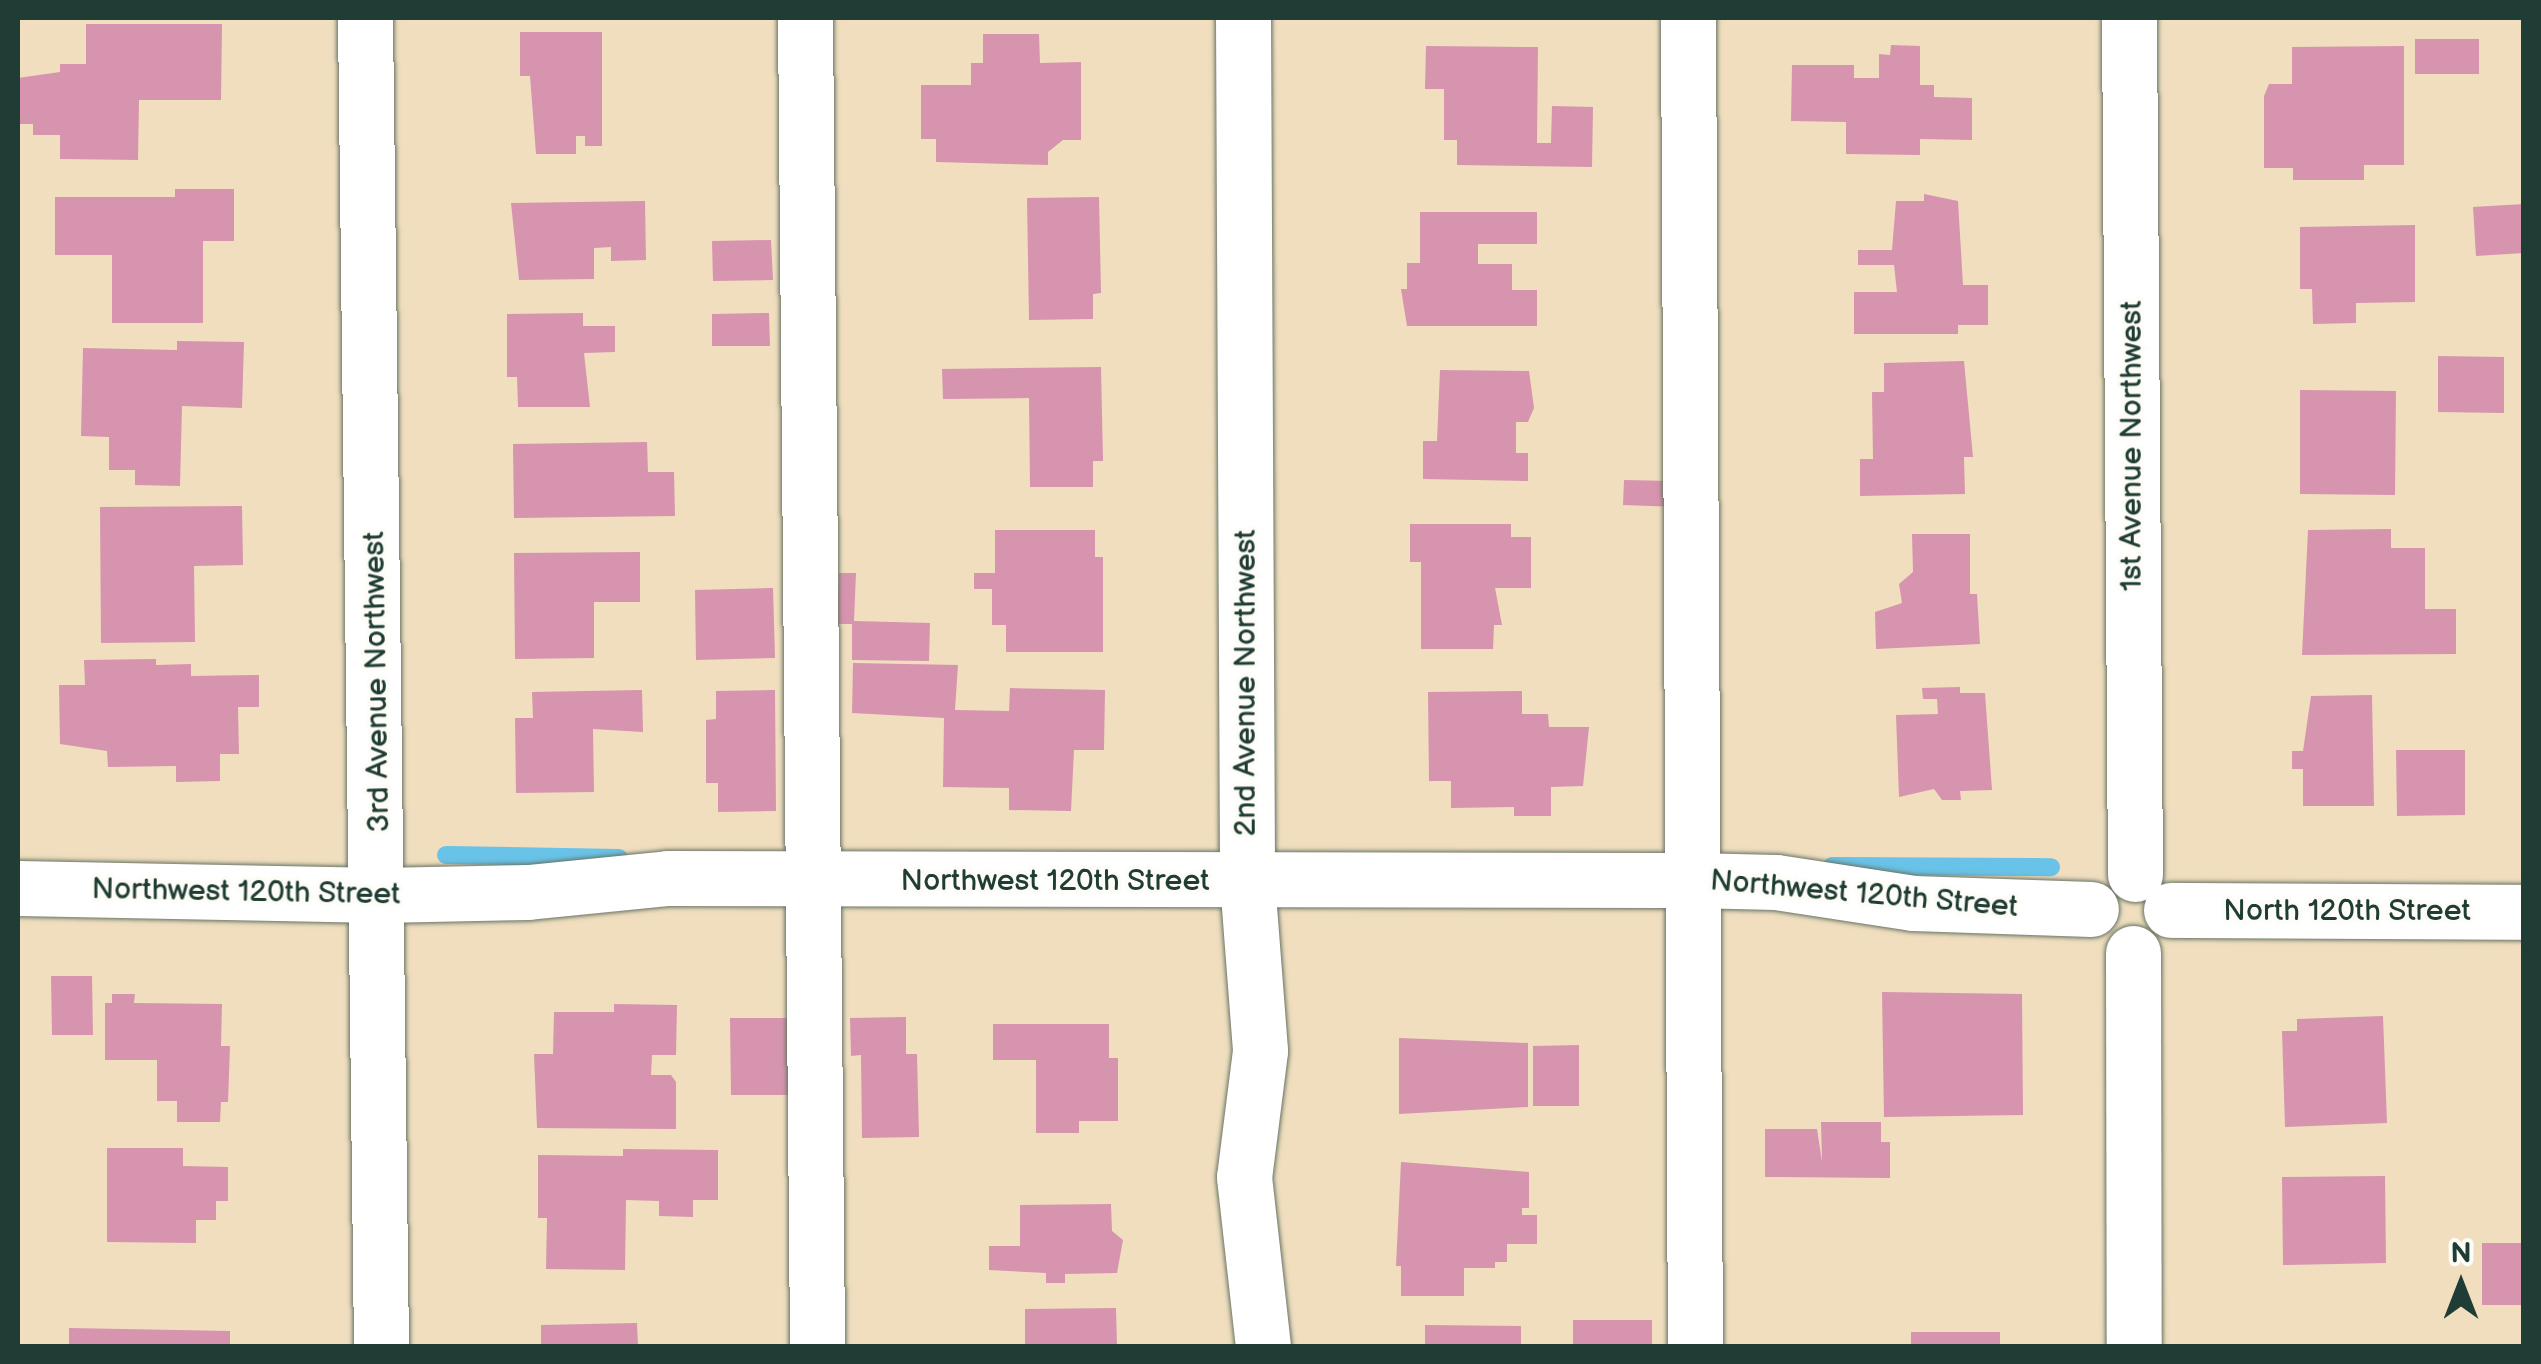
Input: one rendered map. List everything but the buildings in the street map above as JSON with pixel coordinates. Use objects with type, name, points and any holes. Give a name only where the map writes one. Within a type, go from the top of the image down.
[{"type":"street","name":"3rd Avenue Northwest","points":[[366,18],[380,895],[380,1346]]},
{"type":"street","points":[[805,18],[816,1346]]},
{"type":"street","name":"2nd Avenue Northwest","points":[[1243,18],[1247,882],[1260,1051],[1244,1178],[1263,1346]]},
{"type":"street","points":[[1688,18],[1695,1346]]},
{"type":"street","name":"1st Avenue Northwest","points":[[2130,18],[2152,892]]},
{"type":"street","name":"Northwest 120th Street","points":[[18,888],[380,895],[528,892],[668,878],[1692,880],[1776,882],[1913,903],[2091,909]]},
{"type":"street","points":[[2106,882],[2152,892],[2160,942],[2132,953],[2101,940],[2091,909],[2106,882]]},
{"type":"street","name":"North 120th Street","points":[[2152,892],[2524,912]]},
{"type":"street","points":[[2132,953],[2134,1346]]},
{"type":"waterway","points":[[446,855],[619,858]]},
{"type":"waterway","points":[[1832,866],[2051,867]]}]
